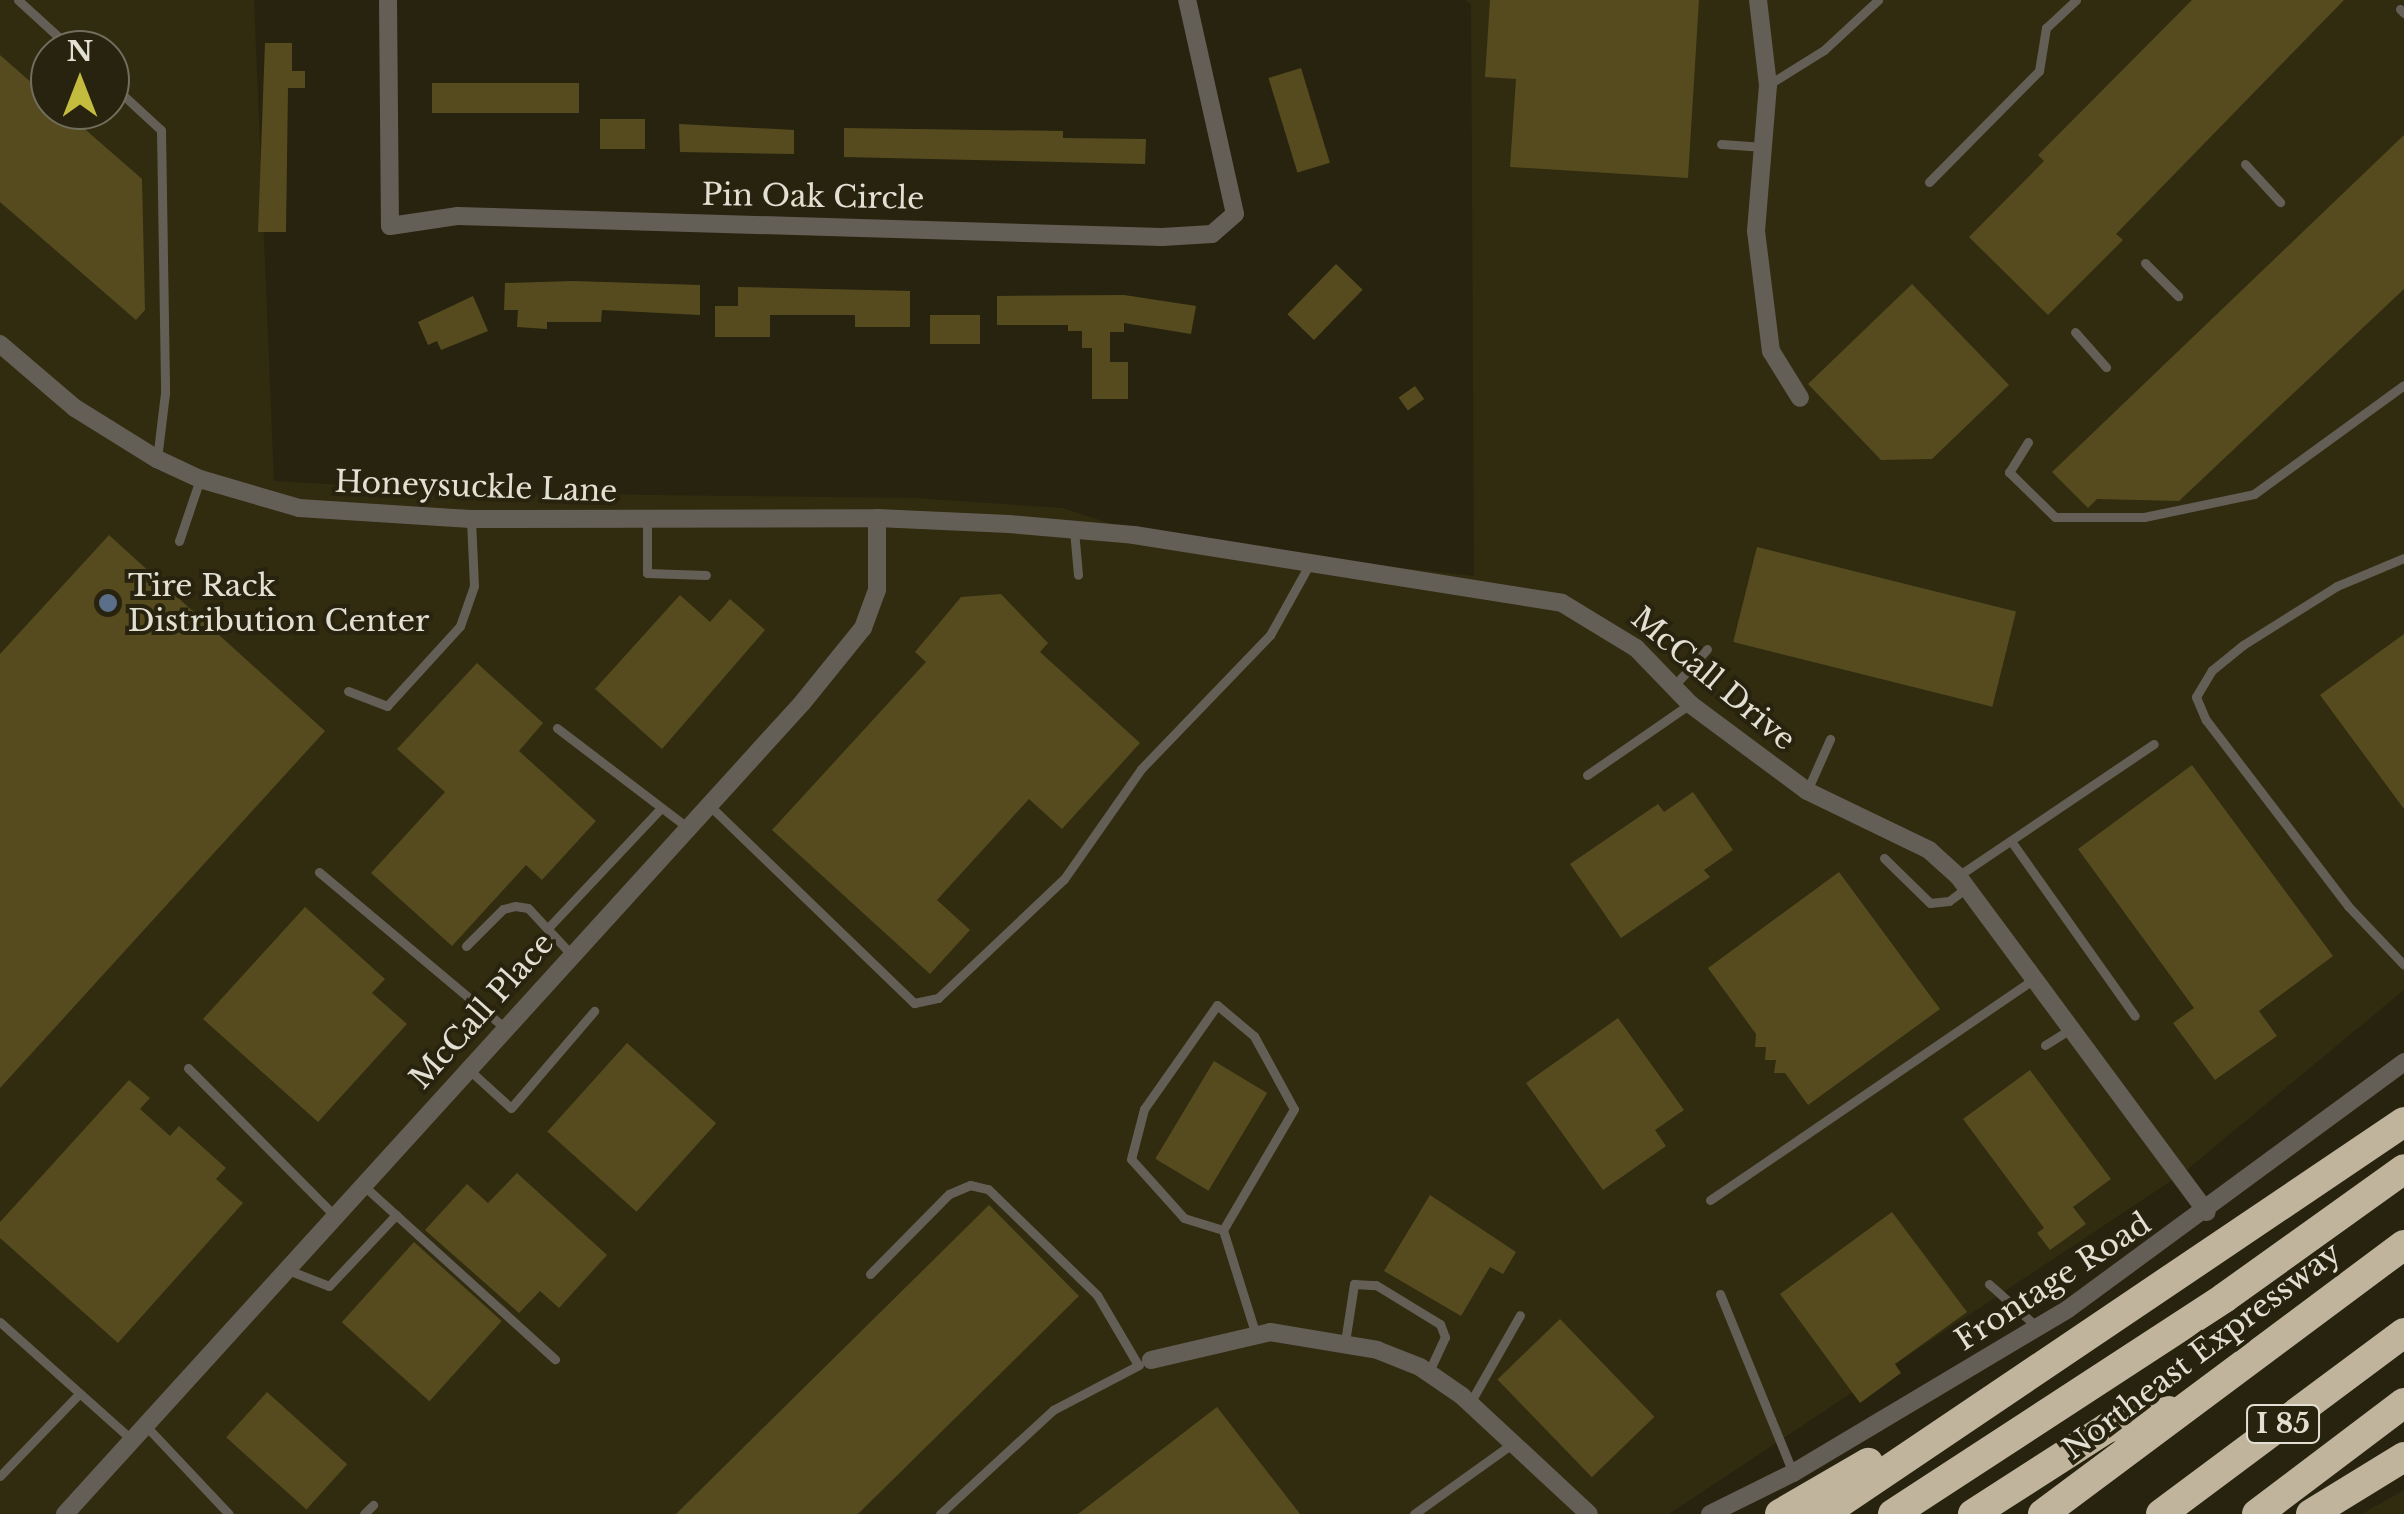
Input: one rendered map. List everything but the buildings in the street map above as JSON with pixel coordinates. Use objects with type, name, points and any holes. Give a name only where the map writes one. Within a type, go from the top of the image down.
[{"type":"highway","points":[[1823,1514],[2164,1290],[2400,1125]]},
{"type":"highway","points":[[1893,1514],[2224,1298],[2404,1169]]},
{"type":"highway","name":"Northeast Expressway","points":[[2042,1514],[2404,1244]]},
{"type":"highway","points":[[1780,1514],[2164,1290]]},
{"type":"highway","name":"I 85","points":[[2162,1514],[2404,1334]]},
{"type":"highway","points":[[2257,1514],[2402,1404]]},
{"type":"highway","points":[[1973,1514],[2107,1428],[2186,1406]]},
{"type":"highway","points":[[2311,1514],[2404,1457]]},
{"type":"street","name":"Pin Oak Circle","points":[[388,0],[390,226],[458,216],[1162,237],[1212,234],[1235,214],[1187,0]]},
{"type":"street","points":[[1758,0],[1768,85],[1767,148],[1756,231],[1772,351],[1800,398]]},
{"type":"street","name":"Honeysuckle Lane","points":[[0,344],[75,408],[157,459],[200,479],[299,508],[471,519],[877,518]]},
{"type":"street","name":"McCall Drive","points":[[877,518],[1074,530],[1310,562],[1562,603],[1636,648],[1690,704],[1807,791],[1929,850],[1963,881],[2039,976],[2208,1212]]},
{"type":"street","name":"McCall Place","points":[[65,1514],[687,828],[863,628],[878,590],[877,518]]},
{"type":"street","name":"Frontage Road","points":[[1710,1514],[1793,1472],[2038,1328],[2208,1212],[2404,1062]]},
{"type":"street","points":[[1144,1363],[1256,1335],[1345,1342],[1428,1373],[1470,1404],[1590,1514]]},
{"type":"lane","points":[[18,0],[52,30]]},
{"type":"lane","points":[[1768,85],[1824,50],[1878,0]]},
{"type":"lane","points":[[1929,182],[2039,71],[2046,28],[2076,0]]},
{"type":"lane","points":[[130,101],[161,130],[165,394],[157,459]]},
{"type":"lane","points":[[1721,144],[1767,148]]},
{"type":"lane","points":[[2245,164],[2280,202]]},
{"type":"lane","points":[[2146,262],[2178,296]]},
{"type":"lane","points":[[2075,332],[2106,367]]},
{"type":"lane","points":[[2028,442],[2009,472],[2055,516],[2144,517],[2254,494],[2404,385]]},
{"type":"lane","points":[[179,541],[200,479]]},
{"type":"lane","points":[[348,692],[387,706],[460,626],[474,586],[471,519]]},
{"type":"lane","points":[[647,519],[646,573],[706,576]]},
{"type":"lane","points":[[1074,530],[1078,575]]},
{"type":"lane","points":[[2404,558],[2337,586],[2243,645],[2212,670],[2196,697],[2206,720],[2348,906],[2404,965]]},
{"type":"lane","points":[[708,804],[914,1003],[938,998],[1064,879],[1141,769],[1270,635],[1310,562]]},
{"type":"lane","points":[[1673,687],[1707,649]]},
{"type":"lane","points":[[1587,775],[1690,704]]},
{"type":"lane","points":[[557,728],[687,828]]},
{"type":"lane","points":[[1807,791],[1830,739]]},
{"type":"lane","points":[[1884,858],[1930,903],[1949,901],[1963,881],[2011,841],[2154,744]]},
{"type":"lane","points":[[548,928],[661,808]]},
{"type":"lane","points":[[2011,841],[2135,1016]]},
{"type":"lane","points":[[320,872],[504,1026]]},
{"type":"lane","points":[[466,946],[508,906],[528,908],[570,953]]},
{"type":"lane","points":[[1710,1200],[2039,976]]},
{"type":"lane","points":[[1223,1230],[1184,1218],[1131,1159],[1144,1109],[1218,1005],[1254,1036],[1294,1110],[1223,1230],[1256,1335]]},
{"type":"lane","points":[[467,1068],[511,1108],[594,1011]]},
{"type":"lane","points":[[2046,1046],[2074,1026]]},
{"type":"lane","points":[[188,1068],[334,1215]]},
{"type":"lane","points":[[362,1184],[555,1359]]},
{"type":"lane","points":[[870,1274],[949,1194],[970,1185],[988,1188],[1096,1295],[1144,1363],[1053,1410],[940,1514]]},
{"type":"lane","points":[[286,1269],[329,1286],[396,1215]]},
{"type":"lane","points":[[1345,1342],[1354,1284],[1376,1285],[1440,1324],[1445,1337],[1428,1373]]},
{"type":"lane","points":[[1990,1284],[2038,1328]]},
{"type":"lane","points":[[1720,1294],[1793,1472]]},
{"type":"lane","points":[[1470,1404],[1520,1315]]},
{"type":"lane","points":[[0,1322],[80,1393],[139,1432],[229,1514]]},
{"type":"lane","points":[[0,1476],[80,1393]]},
{"type":"lane","points":[[1414,1514],[1513,1443]]},
{"type":"lane","points":[[364,1514],[373,1505]]},
{"type":"shaded area","points":[[0,0],[254,0],[274,481],[489,493],[914,498],[1062,508],[1172,543],[1474,576],[1471,4],[1465,0],[2404,0],[2404,990],[2183,1173],[1669,1514],[0,1514]]},
{"type":"shaded area","points":[[2404,1490],[2404,1514],[2362,1514]]},
{"type":"place","name":"Tire Rack Distribution Center","points":[[108,603]]}]
